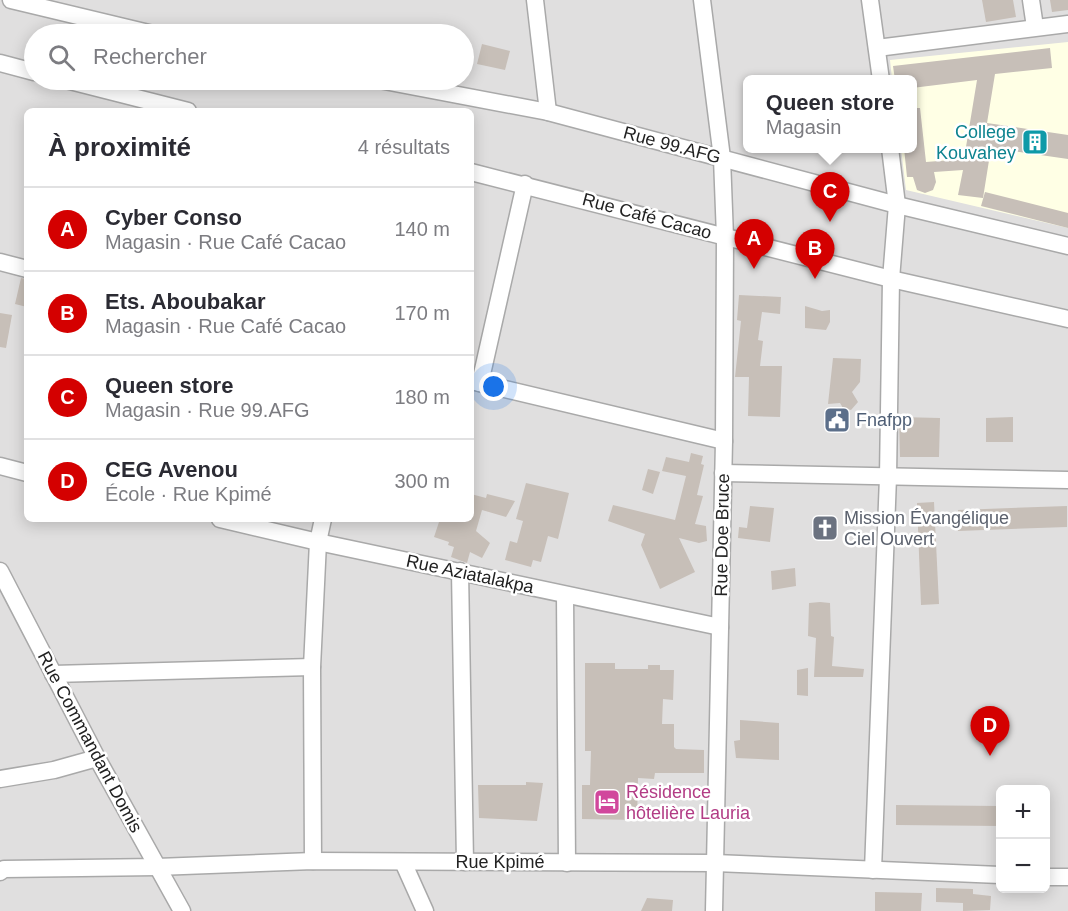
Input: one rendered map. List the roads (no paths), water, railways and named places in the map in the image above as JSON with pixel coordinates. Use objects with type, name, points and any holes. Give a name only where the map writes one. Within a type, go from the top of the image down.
[{"type":"street","points":[[11,0],[111,24]]},
{"type":"street","points":[[535,0],[548,112]]},
{"type":"street","name":"Rue Doe Bruce","points":[[702,0],[722,158],[725,237],[724,441],[714,911]]},
{"type":"street","points":[[870,0],[880,75]]},
{"type":"street","points":[[1031,0],[1035,27]]},
{"type":"street","points":[[877,48],[1068,24]]},
{"type":"street","points":[[0,63],[24,69]]},
{"type":"street","points":[[106,90],[177,108]]},
{"type":"street","name":"Rue 99.AFG","points":[[432,90],[548,112],[897,205],[1068,246]]},
{"type":"street","points":[[873,870],[888,477],[891,279],[897,205],[891,153]]},
{"type":"street","name":"Rue Café Cacao","points":[[474,173],[891,279],[1068,319]]},
{"type":"street","points":[[525,184],[476,382],[724,441]]},
{"type":"street","points":[[0,262],[24,268]]},
{"type":"street","points":[[0,466],[24,472]]},
{"type":"street","points":[[723,473],[1068,480]]},
{"type":"street","name":"Rue Aziatalakpa","points":[[233,522],[720,627]]},
{"type":"street","points":[[313,861],[312,667],[318,542],[322,522]]},
{"type":"street","name":"Rue Commandant Domis","points":[[0,571],[97,758],[182,911]]},
{"type":"street","points":[[460,571],[465,862]]},
{"type":"street","points":[[565,595],[567,862]]},
{"type":"street","points":[[53,674],[312,667]]},
{"type":"street","points":[[0,779],[54,770],[97,758]]},
{"type":"street","name":"Rue Kpimé","points":[[1,870],[313,861],[567,862],[715,863],[996,875]]},
{"type":"street","points":[[403,862],[425,911]]},
{"type":"street","points":[[1050,877],[1068,877]]},
{"type":"place","name":"College Kouvahey","points":[[1035,142]]},
{"type":"place","name":"Queen store","points":[[830,222]]},
{"type":"place","name":"Cyber Conso","points":[[754,269]]},
{"type":"place","name":"Ets. Aboubakar","points":[[815,279]]},
{"type":"place","name":"Fnafpp","points":[[837,420]]},
{"type":"place","name":"Mission Évangélique Ciel Ouvert","points":[[825,528]]},
{"type":"place","name":"CEG Avenou","points":[[990,756]]},
{"type":"place","name":"Résidence hôtelière Lauria","points":[[607,802]]}]
